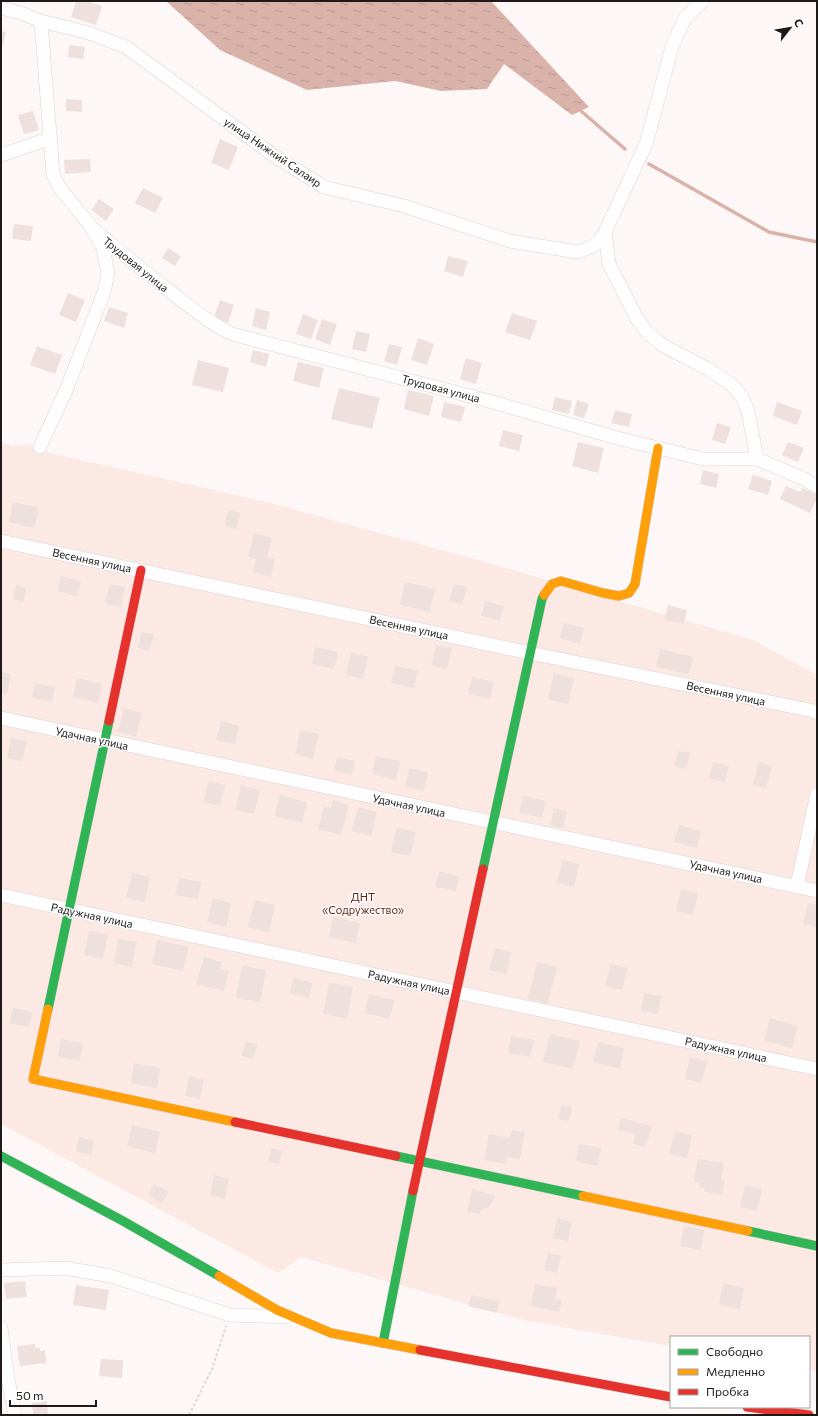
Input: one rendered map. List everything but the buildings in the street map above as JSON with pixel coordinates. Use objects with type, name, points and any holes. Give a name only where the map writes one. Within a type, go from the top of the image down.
[{"type":"street","points":[[703,1],[685,18],[672,47],[646,144],[605,232],[609,264],[637,319],[648,333],[662,344],[708,369],[732,385],[742,396],[748,411],[757,459]]},
{"type":"street","name":"улица Нижний Салаир","points":[[1,8],[21,13],[41,21],[89,33],[126,47],[272,155],[324,187],[404,206],[510,241],[577,252],[591,247],[599,241],[605,232]]},
{"type":"street","points":[[40,448],[67,388],[104,292],[108,273],[103,248],[92,228],[60,188],[53,175],[41,21]]},
{"type":"street","points":[[1,155],[51,138]]},
{"type":"street","name":"Трудовая улица","points":[[92,228],[142,270],[193,309],[216,326],[232,334],[489,401],[617,438],[703,459],[757,459],[804,479],[817,487]]},
{"type":"street","points":[[384,1343],[419,1162],[542,599],[552,584],[561,581],[614,596],[625,595],[632,591],[635,584],[658,448]]},
{"type":"street","name":"Весенняя улица","points":[[1,541],[530,653],[814,711],[817,713]]},
{"type":"street","points":[[141,570],[106,741],[68,910],[33,1079],[817,1246]]},
{"type":"street","name":"Удачная улица","points":[[1,718],[817,891]]},
{"type":"street","points":[[797,886],[817,794]]},
{"type":"street","name":"Радужная улица","points":[[1,895],[817,1069]]},
{"type":"street","points":[[1,1156],[123,1221],[277,1310],[331,1333],[670,1397]]},
{"type":"street","points":[[1,1270],[65,1268],[111,1276],[230,1315],[296,1318]]},
{"type":"street","points":[[1,1328],[15,1415]]},
{"type":"street","points":[[754,1408],[809,1415]]},
{"type":"path","points":[[189,1415],[212,1369],[230,1315]]},
{"type":"green space","name":"ДНТ «Содружество»","points":[[1,442],[13,446],[28,444],[50,453],[267,502],[496,565],[753,640],[817,675],[817,1371],[810,1370],[810,1336],[670,1336],[670,1346],[527,1321],[301,1257],[278,1273],[1,1124]]},
{"type":"water","points":[[166,1],[491,1],[589,107],[572,115],[504,64],[487,89],[441,91],[395,81],[307,90],[220,50]]},
{"type":"waterway","points":[[581,111],[625,149]]},
{"type":"waterway","points":[[649,164],[769,232],[817,242]]},
{"type":"traffic: fast","points":[[483,869],[544,595]]},
{"type":"traffic: fast","points":[[48,1009],[109,721]]},
{"type":"traffic: fast","points":[[1,1156],[123,1221],[219,1276]]},
{"type":"traffic: fast","points":[[396,1156],[583,1196]]},
{"type":"traffic: fast","points":[[383,1343],[413,1191]]},
{"type":"traffic: fast","points":[[748,1231],[817,1246]]},
{"type":"traffic: slow","points":[[544,595],[552,584],[561,581],[619,596],[629,593],[635,584],[658,448]]},
{"type":"traffic: slow","points":[[48,1009],[33,1079],[235,1122]]},
{"type":"traffic: slow","points":[[583,1196],[748,1231]]},
{"type":"traffic: slow","points":[[219,1276],[277,1310],[331,1333],[420,1350]]},
{"type":"traffic: jam","points":[[109,721],[141,570]]},
{"type":"traffic: jam","points":[[413,1191],[483,869]]},
{"type":"traffic: jam","points":[[235,1122],[396,1156]]},
{"type":"traffic: jam","points":[[420,1350],[670,1397]]},
{"type":"traffic: jam","points":[[755,1408],[809,1415]]}]
